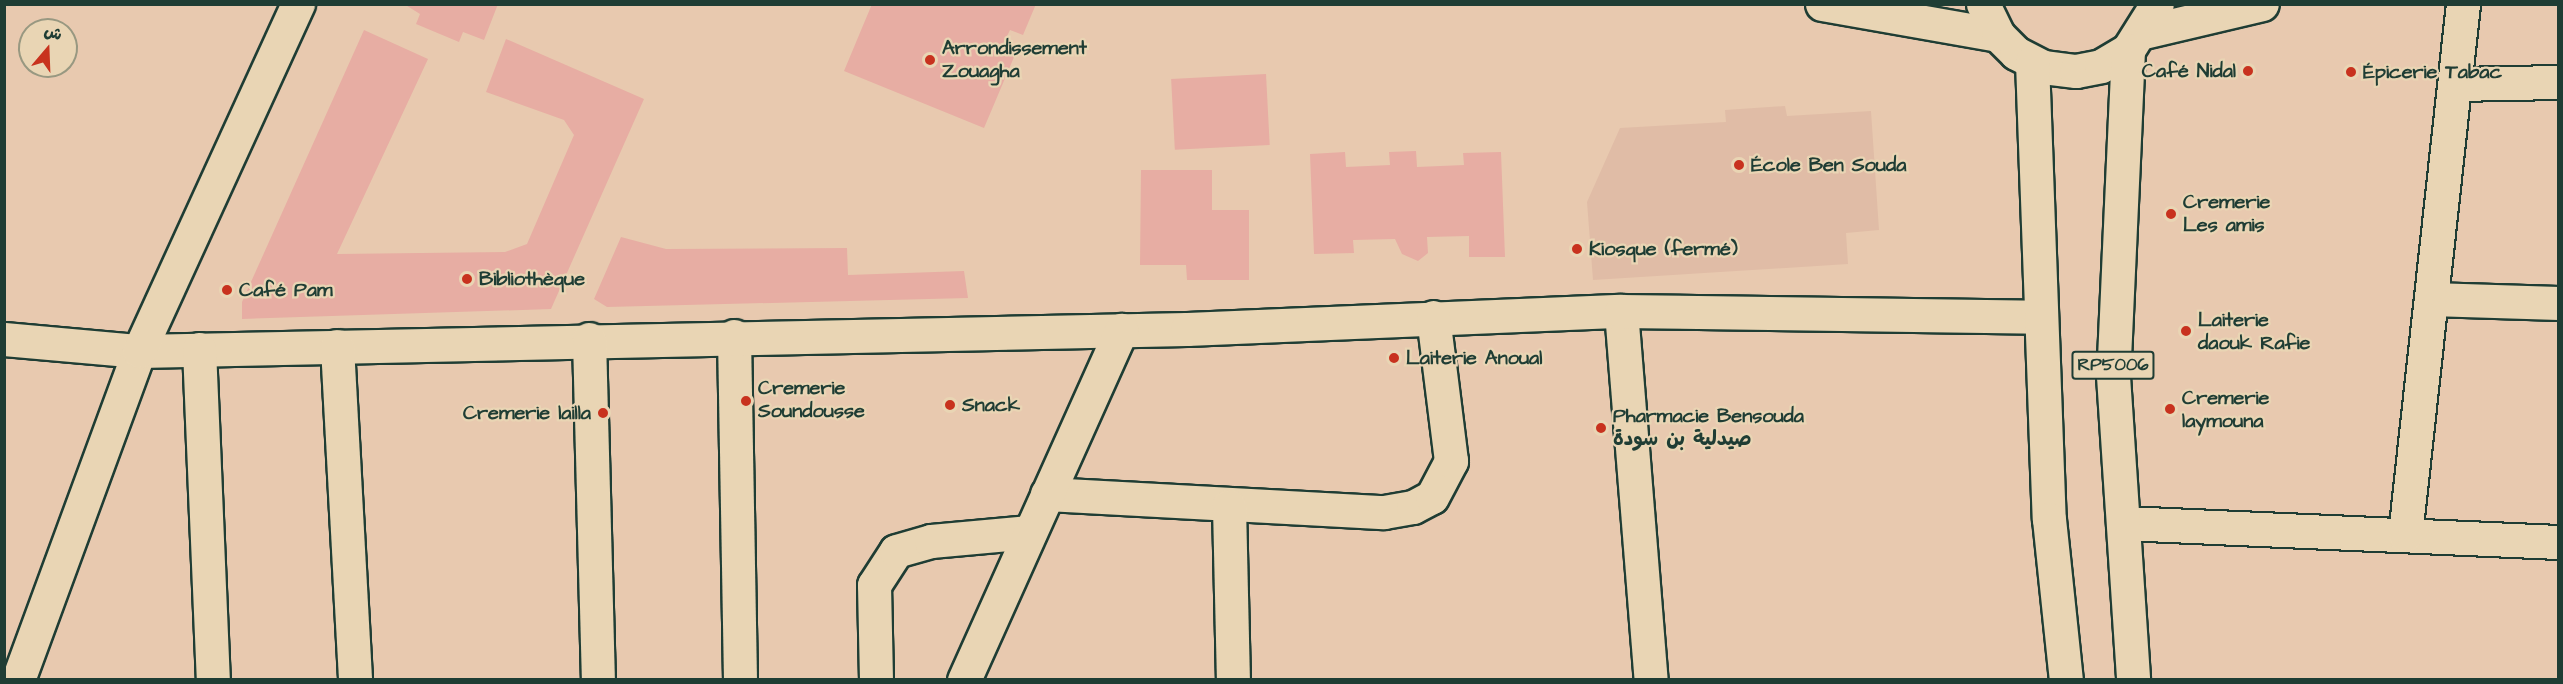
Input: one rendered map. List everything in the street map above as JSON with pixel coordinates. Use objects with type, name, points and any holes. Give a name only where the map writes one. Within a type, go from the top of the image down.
[{"type":"street","points":[[18,680],[139,351],[298,4]]},
{"type":"street","points":[[1822,4],[1998,35]]},
{"type":"street","points":[[1983,4],[1998,35],[2032,62],[2082,70],[2143,29],[2262,4]]},
{"type":"street","points":[[2405,535],[2463,4]]},
{"type":"street","name":"RP5006","points":[[2133,680],[2113,376],[2143,29]]},
{"type":"street","name":"RP5006","points":[[2032,62],[2039,317],[2049,519],[2066,680]]},
{"type":"street","points":[[2455,84],[2559,82]]},
{"type":"street","points":[[2431,298],[2559,303]]},
{"type":"street","points":[[4,339],[139,351],[589,339],[1121,330],[1621,311],[2039,317]]},
{"type":"street","points":[[1621,311],[1651,680]]},
{"type":"street","points":[[1047,494],[1229,506],[1384,512],[1432,497],[1451,461],[1433,317]]},
{"type":"street","points":[[964,680],[1121,330]]},
{"type":"street","points":[[734,336],[740,680]]},
{"type":"street","points":[[589,339],[598,680]]},
{"type":"street","points":[[338,346],[355,680]]},
{"type":"street","points":[[199,349],[213,680]]},
{"type":"street","points":[[1229,506],[1233,680]]},
{"type":"street","points":[[2123,523],[2559,542]]},
{"type":"street","points":[[876,680],[874,585],[896,551],[931,541],[1030,532]]},
{"type":"shaded area","name":"École Ben Souda","points":[[1785,106],[1787,116],[1871,111],[1879,230],[1846,233],[1848,264],[1593,280],[1587,202],[1620,128],[1726,122],[1725,110]]},
{"type":"building","points":[[404,4],[498,4],[484,40],[463,32],[459,42],[416,24],[420,14]]},
{"type":"building","name":"Arrondissement Zouagha","points":[[872,4],[1036,4],[1023,35],[1010,30],[1003,44],[1017,50],[984,128],[844,71]]},
{"type":"building","points":[[364,30],[428,59],[337,254],[505,252],[527,244],[574,135],[564,120],[486,92],[506,39],[644,99],[551,309],[242,319],[242,302]]},
{"type":"building","points":[[1266,74],[1270,145],[1175,150],[1171,79]]},
{"type":"building","points":[[1416,151],[1417,167],[1464,165],[1463,153],[1501,152],[1505,257],[1469,257],[1469,236],[1427,237],[1428,253],[1418,261],[1402,254],[1395,239],[1353,240],[1354,253],[1314,254],[1310,154],[1345,152],[1346,167],[1390,165],[1389,152]]},
{"type":"building","points":[[1141,170],[1212,170],[1212,210],[1249,210],[1249,280],[1187,280],[1186,265],[1140,265]]},
{"type":"building","points":[[621,237],[666,249],[847,248],[848,275],[964,271],[968,298],[607,307],[594,299]]},
{"type":"place","name":"Arrondissement Zouagha","points":[[930,60]]},
{"type":"place","name":"Café Nidal","points":[[2248,71]]},
{"type":"place","name":"Épicerie Tabac","points":[[2351,72]]},
{"type":"place","name":"École Ben Souda","points":[[1739,165]]},
{"type":"place","name":"Cremerie Les amis","points":[[2171,214]]},
{"type":"place","name":"Kiosque (fermé)","points":[[1577,249]]},
{"type":"place","name":"Bibliothèque","points":[[467,279]]},
{"type":"place","name":"Café Pam","points":[[227,290]]},
{"type":"place","name":"Laiterie daouk Rafie","points":[[2186,331]]},
{"type":"place","name":"Laiterie Anoual","points":[[1394,358]]},
{"type":"place","name":"Cremerie Soundousse","points":[[746,401]]},
{"type":"place","name":"Snack","points":[[950,405]]},
{"type":"place","name":"Cremerie laymouna","points":[[2170,409]]},
{"type":"place","name":"Cremerie lailla","points":[[603,413]]},
{"type":"place","name":"Pharmacie Bensouda صيدلية بن سودة","points":[[1601,428]]}]
